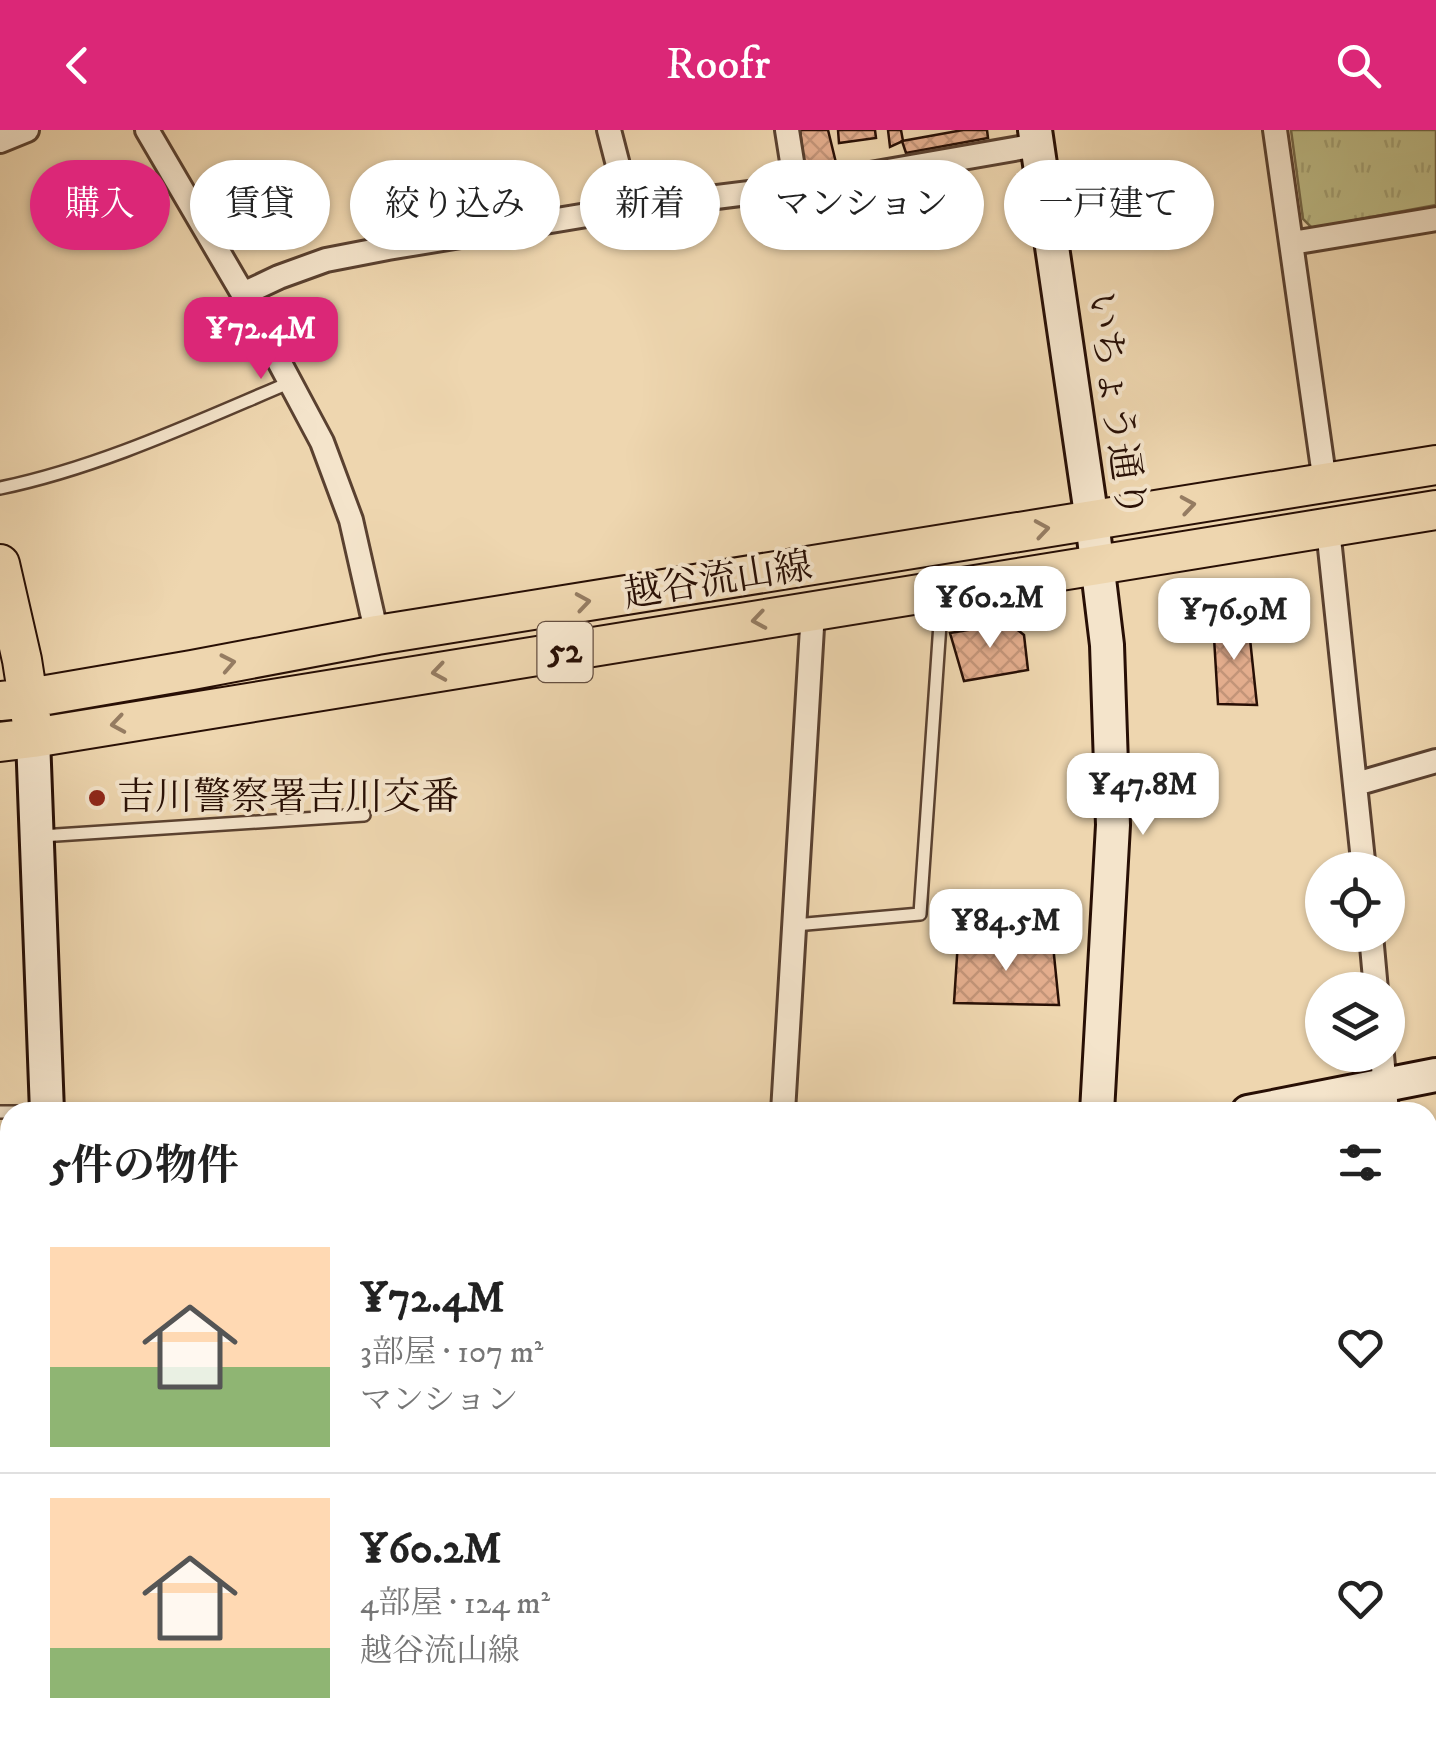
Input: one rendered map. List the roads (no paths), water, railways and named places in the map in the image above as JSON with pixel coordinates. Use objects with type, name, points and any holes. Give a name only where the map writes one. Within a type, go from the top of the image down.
[{"type":"main road","name":"越谷流山線","points":[[14,700],[376,636],[1436,465]]},
{"type":"main road","name":"越谷流山線","points":[[17,740],[1436,510]]},
{"type":"main road","points":[[0,564],[17,740]]},
{"type":"street","points":[[0,141],[27,130]]},
{"type":"street","points":[[147,130],[243,294],[322,442],[351,520],[376,636]]},
{"type":"street","points":[[609,130],[617,160]]},
{"type":"street","points":[[787,130],[792,160]]},
{"type":"street","points":[[1276,130],[1324,483]]},
{"type":"street","points":[[928,160],[1036,137]]},
{"type":"street","name":"いちょう通り","points":[[1036,137],[1107,645],[1113,825],[1098,1102]]},
{"type":"street","points":[[243,294],[326,260],[580,216]]},
{"type":"street","points":[[1292,243],[1436,219]]},
{"type":"street","points":[[1328,529],[1362,852]]},
{"type":"street","points":[[784,1102],[813,611]]},
{"type":"street","points":[[17,740],[37,836],[48,1102]]},
{"type":"street","points":[[1356,784],[1436,761]]},
{"type":"street","points":[[1297,1102],[1436,1076]]},
{"type":"lane","points":[[0,488],[90,464],[291,382]]},
{"type":"lane","points":[[795,925],[920,914],[942,590]]},
{"type":"lane","points":[[37,836],[364,815]]},
{"type":"place","name":"吉川警察署吉川交番","points":[[97,798]]}]
